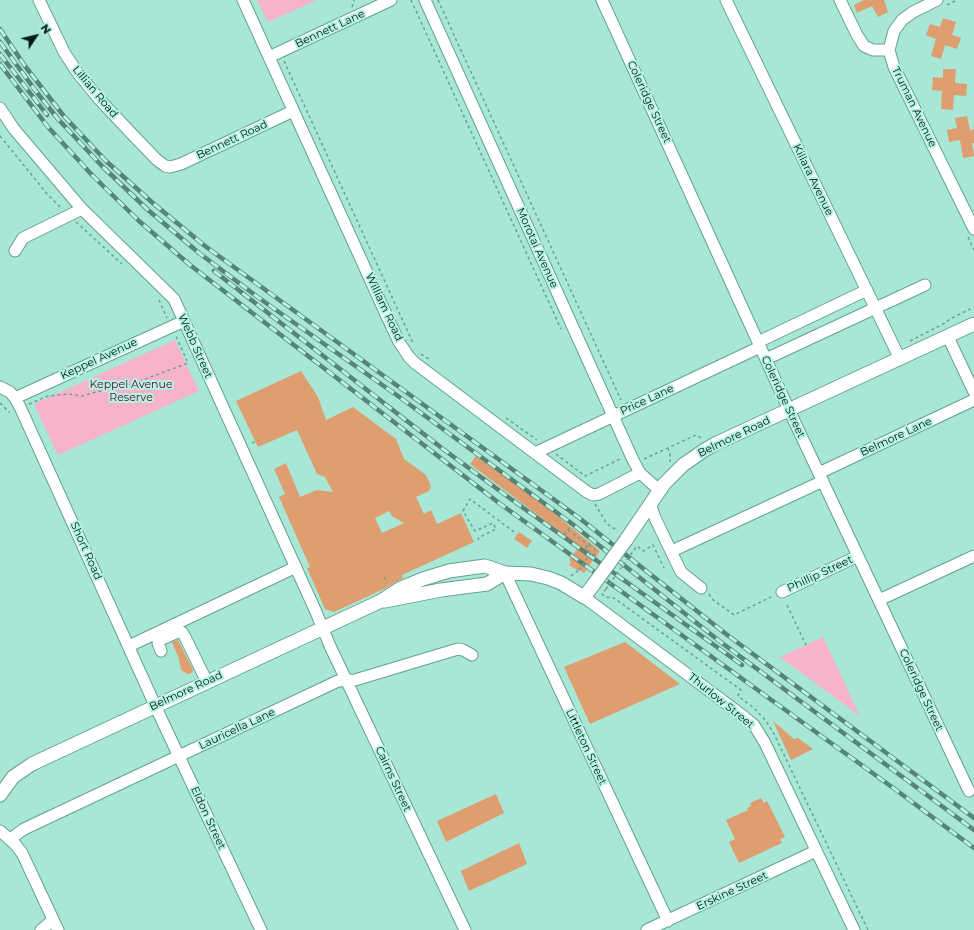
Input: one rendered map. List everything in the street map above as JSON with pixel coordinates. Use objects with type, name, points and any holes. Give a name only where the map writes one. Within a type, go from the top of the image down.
[{"type":"main road","name":"Belmore Road","points":[[1,790],[18,773],[32,764],[381,601],[401,588],[423,579],[449,571],[485,566],[504,573],[531,574],[548,578],[561,583],[584,597],[600,589],[626,540],[659,490],[676,472],[703,451],[715,444],[974,324]]},
{"type":"main road","name":"Belmore Road","points":[[381,601],[441,590],[487,584],[504,573]]},
{"type":"street","name":"Lillian Road","points":[[39,0],[64,52],[84,82],[160,163],[170,167]]},
{"type":"street","name":"William Road","points":[[242,0],[390,323],[399,342],[409,357],[534,453],[593,495]]},
{"type":"street","name":"Bennett Lane","points":[[269,58],[391,0]]},
{"type":"street","name":"Morotai Avenue","points":[[425,0],[640,473],[659,490]]},
{"type":"street","name":"Coleridge Street","points":[[602,0],[759,344],[969,791]]},
{"type":"street","name":"Killara Avenue","points":[[726,0],[900,359]]},
{"type":"street","points":[[840,0],[864,46],[873,50],[890,50]]},
{"type":"street","name":"Truman Avenue","points":[[940,3],[913,12],[902,20],[894,31],[890,50],[894,67],[974,230]]},
{"type":"street","name":"Webb Street","points":[[0,108],[14,129],[82,209],[174,299],[323,628]]},
{"type":"street","name":"Bennett Road","points":[[170,167],[181,164],[294,111]]},
{"type":"street","points":[[15,251],[23,238],[82,209]]},
{"type":"street","points":[[766,359],[925,284]]},
{"type":"street","name":"Price Lane","points":[[534,453],[613,416],[867,290]]},
{"type":"street","name":"Keppel Avenue","points":[[18,403],[184,320]]},
{"type":"street","points":[[948,336],[974,392]]},
{"type":"street","points":[[0,387],[10,392],[18,403]]},
{"type":"street","name":"Belmore Lane","points":[[672,551],[974,400]]},
{"type":"street","name":"Short Road","points":[[18,403],[156,706]]},
{"type":"street","points":[[593,495],[599,494],[640,473]]},
{"type":"street","points":[[650,503],[655,518],[681,572],[705,590]]},
{"type":"street","name":"Phillip Street","points":[[782,592],[858,556]]},
{"type":"street","points":[[879,600],[974,556]]},
{"type":"street","points":[[129,646],[296,567]]},
{"type":"street","name":"Littleton Street","points":[[504,573],[662,925]]},
{"type":"street","name":"Thurlow Street","points":[[584,597],[754,725],[765,743],[854,930]]},
{"type":"street","name":"Cairns Street","points":[[323,628],[465,930]]},
{"type":"street","points":[[161,651],[158,643],[160,640],[178,632],[182,632],[207,682]]},
{"type":"street","name":"Lauricella Lane","points":[[10,839],[24,829],[338,681],[355,680],[458,649],[472,655]]},
{"type":"street","name":"Eldon Street","points":[[156,706],[261,930]]},
{"type":"street","points":[[0,831],[10,839],[22,853],[56,925],[41,930]]},
{"type":"street","name":"Erskine Street","points":[[647,930],[662,925],[816,851]]},
{"type":"path","points":[[411,0],[564,335]]},
{"type":"path","points":[[438,0],[621,400]]},
{"type":"path","points":[[940,3],[957,0]]},
{"type":"path","points":[[279,53],[413,343]]},
{"type":"path","points":[[0,136],[48,195],[68,216],[126,267]]},
{"type":"path","points":[[0,403],[9,412],[18,403],[48,396],[68,394],[82,396],[132,384],[188,363],[158,297]]},
{"type":"path","points":[[907,342],[945,323],[950,318],[974,307]]},
{"type":"path","points":[[416,350],[433,363]]},
{"type":"path","points":[[504,416],[585,476],[620,459],[618,452]]},
{"type":"path","points":[[646,458],[696,435],[701,438]]},
{"type":"path","points":[[252,443],[259,440]]},
{"type":"path","points":[[668,448],[670,453],[670,463]]},
{"type":"path","points":[[593,495],[595,506],[607,524],[626,540],[643,551],[653,545],[664,568]]},
{"type":"path","points":[[479,540],[478,538],[496,529],[493,523],[475,531],[463,511],[470,499],[514,532]]},
{"type":"path","points":[[564,535],[571,526]]},
{"type":"path","points":[[568,530],[586,543],[587,550],[598,558]]},
{"type":"path","points":[[600,589],[626,540]]},
{"type":"path","points":[[585,550],[591,542]]},
{"type":"path","points":[[589,545],[595,550],[595,556]]},
{"type":"path","points":[[570,577],[579,570],[591,553]]},
{"type":"path","points":[[384,577],[388,585]]},
{"type":"path","points":[[705,590],[712,599],[734,615],[771,597]]},
{"type":"path","points":[[787,605],[806,645]]},
{"type":"green space","points":[[257,0],[317,0],[268,22]]},
{"type":"green space","name":"Keppel Avenue Reserve","points":[[175,340],[199,391],[58,455],[34,404]]},
{"type":"green space","points":[[823,637],[860,716],[780,657]]},
{"type":"building","points":[[864,0],[884,0],[888,12],[878,17],[872,6],[857,13],[854,5]]},
{"type":"building","points":[[943,18],[956,22],[952,35],[961,38],[957,49],[945,45],[941,59],[931,56],[936,39],[926,35],[930,24],[940,27]]},
{"type":"building","points":[[943,69],[956,69],[955,83],[967,84],[966,96],[954,95],[953,110],[941,109],[942,91],[932,90],[933,77],[943,78]]},
{"type":"building","points":[[967,116],[970,130],[974,129],[974,143],[972,143],[974,156],[963,158],[960,140],[949,142],[947,130],[957,128],[955,118]]},
{"type":"building","points":[[301,371],[318,397],[326,420],[353,407],[396,439],[404,459],[426,475],[431,486],[429,491],[416,497],[424,514],[431,510],[437,524],[461,513],[474,542],[402,575],[403,578],[386,588],[334,612],[325,609],[307,568],[310,567],[279,497],[285,494],[274,469],[286,463],[300,497],[317,490],[333,492],[325,477],[317,474],[297,430],[258,447],[236,401]],"holes":[[[389,511],[392,516],[404,523],[382,533],[375,518]]]},
{"type":"building","points":[[476,456],[539,501],[600,551],[584,573],[569,565],[571,562],[569,560],[579,546],[470,464]]},
{"type":"building","points":[[519,532],[532,541],[527,548],[514,539]]},
{"type":"building","points":[[178,640],[193,670],[192,673],[188,674],[181,670],[179,659],[172,642]]},
{"type":"building","points":[[625,642],[680,684],[590,724],[564,667]]},
{"type":"building","points":[[773,721],[794,739],[798,738],[813,749],[791,760]]},
{"type":"building","points":[[496,794],[504,813],[446,842],[437,821]]},
{"type":"building","points":[[761,798],[764,803],[767,801],[785,837],[780,839],[782,843],[739,863],[729,842],[735,839],[726,820],[748,810],[747,808],[751,806],[750,803]]},
{"type":"building","points":[[519,843],[527,864],[469,891],[461,871]]},
{"type":"railway","points":[[0,29],[25,66],[63,115],[106,161],[154,204],[205,246],[578,517],[726,634],[974,818]]},
{"type":"railway","points":[[0,42],[58,119],[102,166],[148,210],[199,253],[571,523],[718,640],[974,830]]},
{"type":"railway","points":[[0,54],[47,115]]},
{"type":"railway","points":[[0,64],[48,127],[92,175],[139,221],[190,265],[499,503],[974,848]]},
{"type":"railway","points":[[214,271],[443,449],[742,665]]}]
